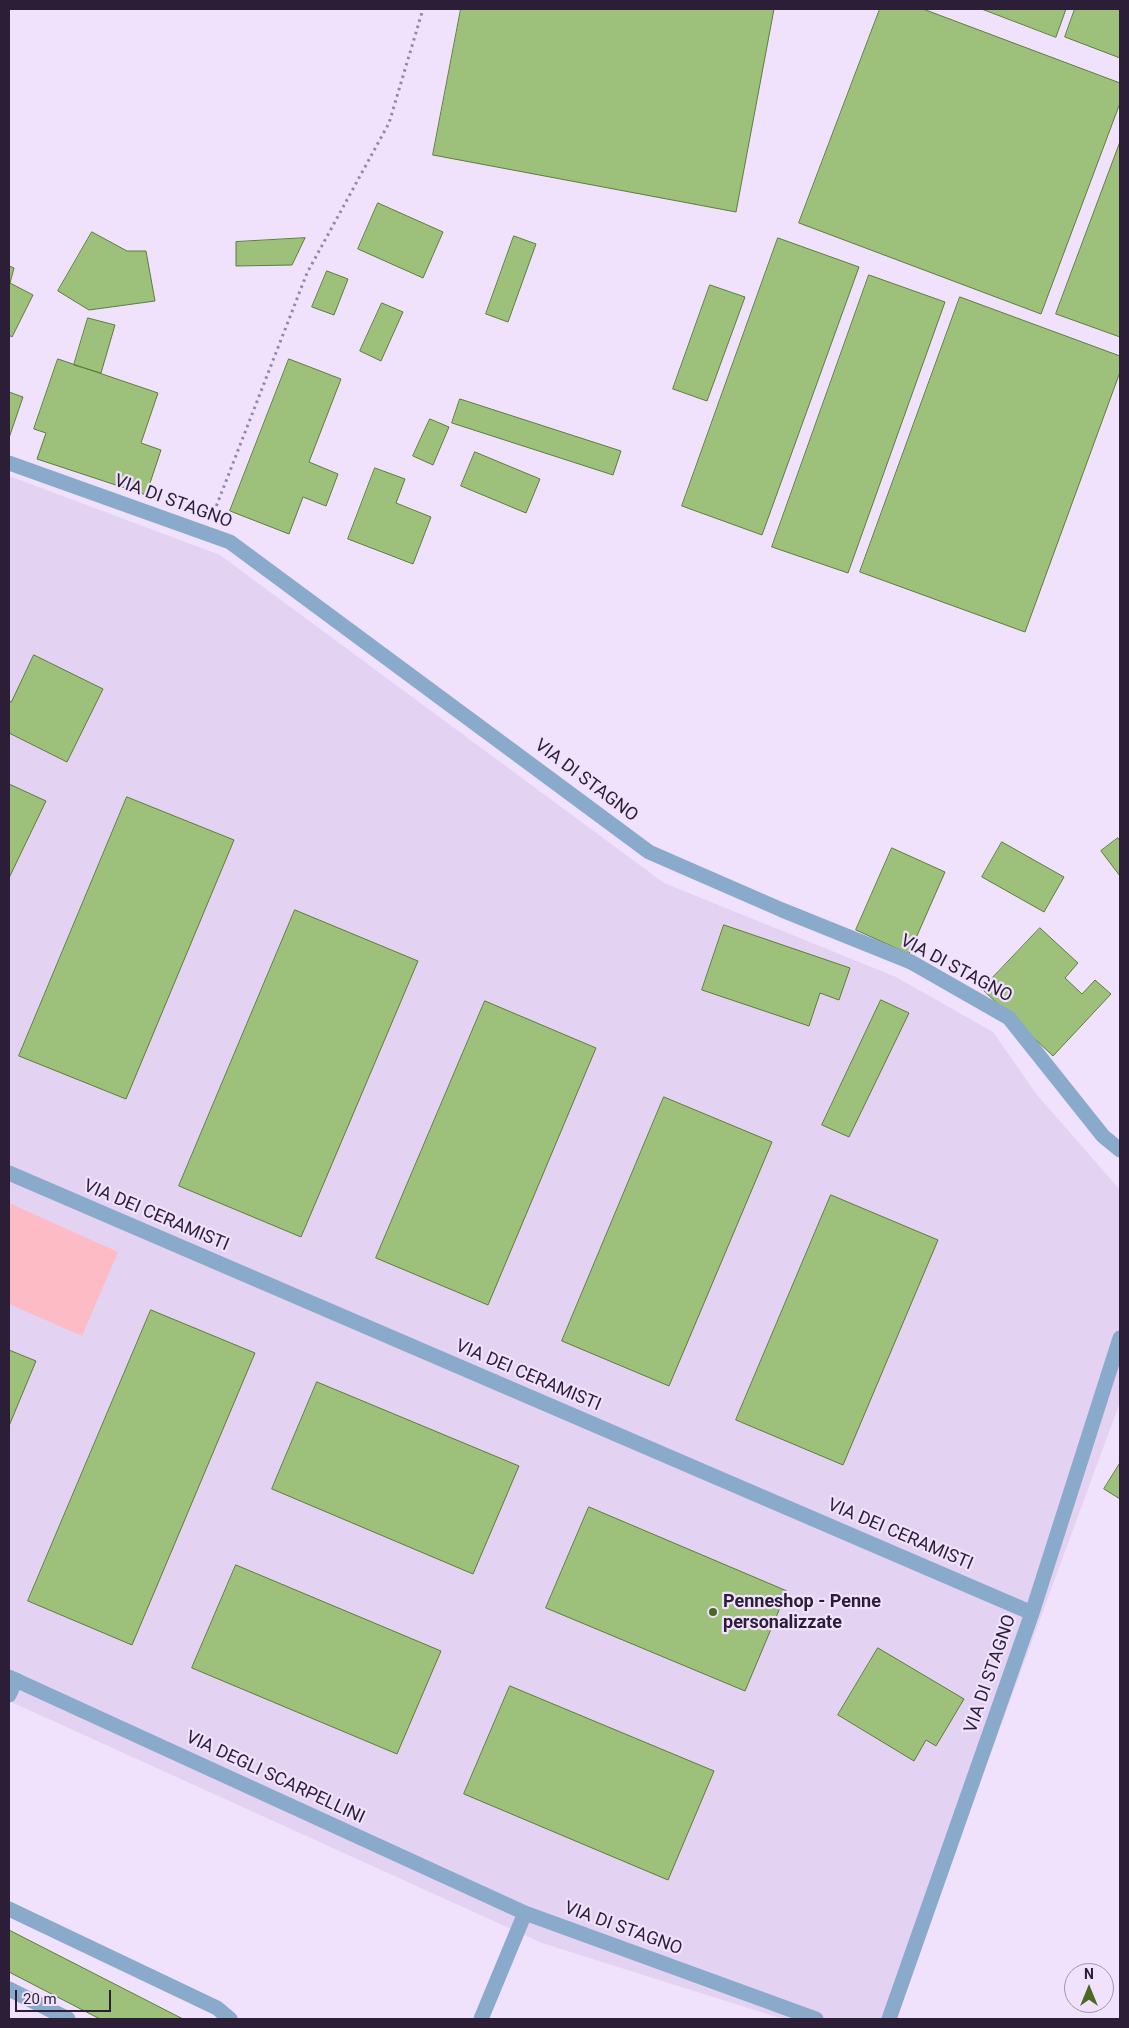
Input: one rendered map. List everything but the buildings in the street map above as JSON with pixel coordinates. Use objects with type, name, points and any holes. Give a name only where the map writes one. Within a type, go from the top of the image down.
[{"type":"street","name":"VIA DI STAGNO","points":[[9,463],[230,542],[649,852],[782,910],[911,962],[1009,1018],[1103,1136],[1120,1150]]},
{"type":"street","name":"VIA DEI CERAMISTI","points":[[9,1173],[1032,1613]]},
{"type":"street","name":"VIA DI STAGNO","points":[[889,2019],[1032,1613],[1120,1338]]},
{"type":"street","points":[[9,1695],[12,1679]]},
{"type":"street","name":"VIA DEGLI SCARPELLINI","points":[[12,1679],[525,1913]]},
{"type":"street","points":[[9,1909],[217,2008],[230,2019]]},
{"type":"street","name":"VIA DI STAGNO","points":[[525,1913],[816,2019]]},
{"type":"street","points":[[481,2019],[525,1913]]},
{"type":"street","points":[[9,1990],[68,2019]]},
{"type":"path","points":[[206,533],[307,273],[389,123],[423,9]]},
{"type":"shaded area","points":[[9,476],[220,555],[664,883],[896,977],[993,1032],[1037,1095],[1120,1190],[1120,1402],[893,2019],[783,2019],[542,1943],[9,1701]]},
{"type":"shaded area","points":[[9,1203],[118,1252],[82,1336],[9,1304]]},
{"type":"place","name":"Penneshop - Penne personalizzate","points":[[713,1612]]}]
